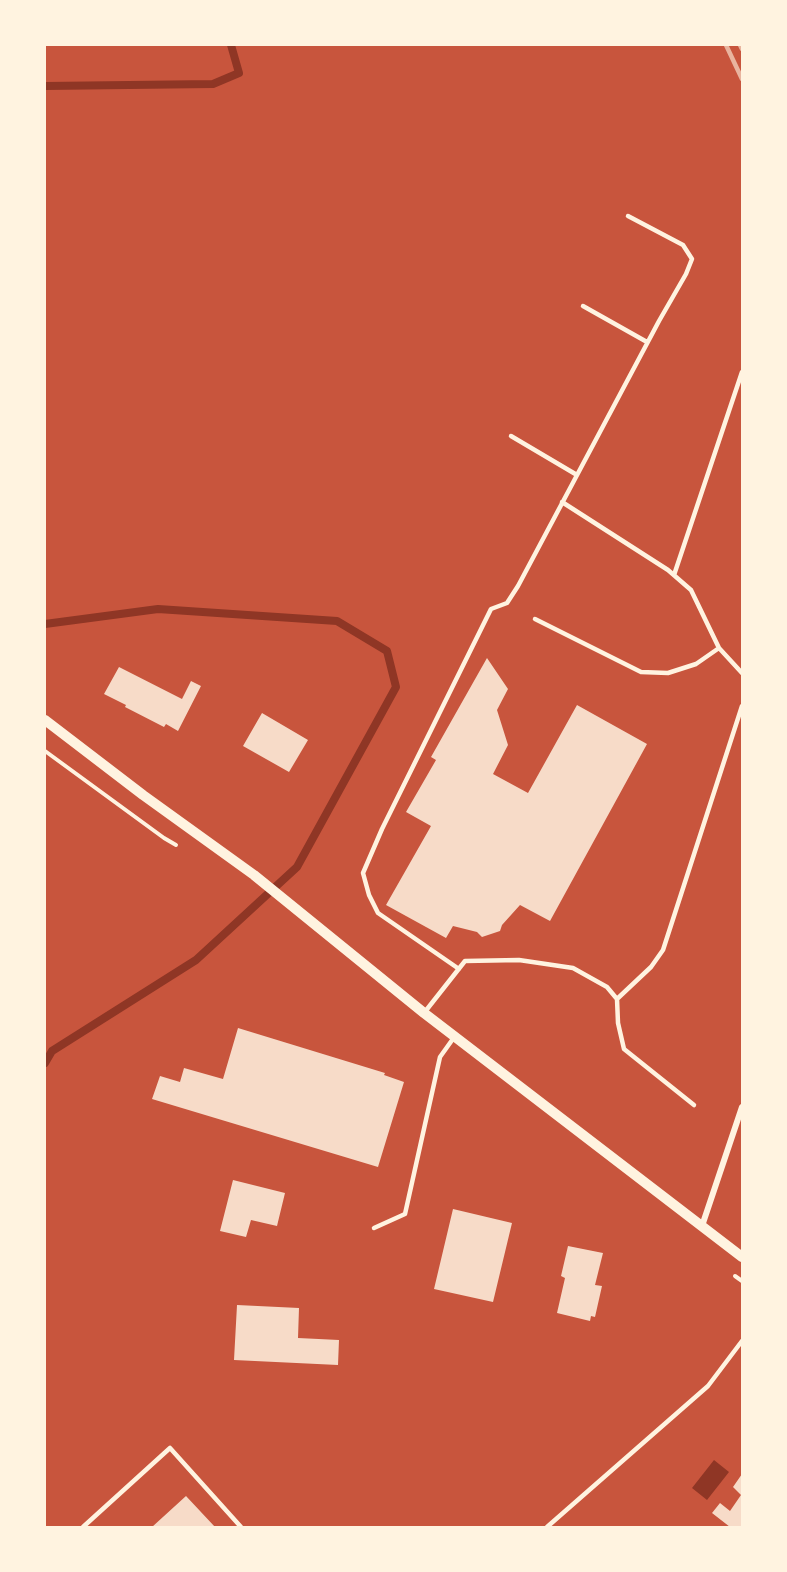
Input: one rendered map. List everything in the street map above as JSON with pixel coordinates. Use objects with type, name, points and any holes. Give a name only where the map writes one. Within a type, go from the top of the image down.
[{"type":"street","points":[[45,720],[142,795],[254,875],[424,1013],[742,1257]]},
{"type":"street","points":[[702,1226],[742,1107]]},
{"type":"lane","points":[[459,969],[378,913],[369,895],[363,873],[382,829],[491,609],[507,603],[518,586],[647,342],[686,274],[692,259],[683,245],[628,216]]},
{"type":"lane","points":[[583,306],[647,342]]},
{"type":"lane","points":[[674,575],[742,372]]},
{"type":"lane","points":[[511,436],[577,475]]},
{"type":"lane","points":[[562,502],[668,570],[692,590],[719,648],[741,670]]},
{"type":"lane","points":[[535,619],[641,672],[668,673],[696,664],[719,648]]},
{"type":"lane","points":[[616,999],[651,967],[663,950],[742,706]]},
{"type":"lane","points":[[424,1013],[465,961],[519,960],[573,968],[607,987],[616,999],[618,1023],[624,1049],[694,1105]]},
{"type":"lane","points":[[374,1228],[405,1214],[440,1057],[454,1036]]},
{"type":"lane","points":[[547,1527],[708,1386],[742,1341]]},
{"type":"lane","points":[[82,1527],[170,1448],[241,1527]]},
{"type":"shaded area","points":[[714,1460],[729,1472],[707,1500],[692,1488]]},
{"type":"building","points":[[487,658],[508,689],[497,710],[508,745],[493,774],[528,793],[577,705],[647,744],[550,921],[520,905],[502,925],[500,931],[482,937],[477,932],[453,926],[446,938],[386,905],[431,826],[406,812],[436,760],[431,757]]},
{"type":"building","points":[[119,667],[182,699],[191,681],[201,686],[178,731],[166,724],[164,727],[104,694]]},
{"type":"building","points":[[262,713],[308,740],[289,772],[243,746]]},
{"type":"building","points":[[238,1028],[385,1073],[384,1075],[404,1082],[378,1167],[152,1099],[160,1076],[180,1082],[184,1068],[223,1079]]},
{"type":"building","points":[[233,1180],[285,1193],[277,1226],[251,1220],[246,1237],[220,1231]]},
{"type":"building","points":[[453,1209],[512,1223],[493,1302],[434,1289]]},
{"type":"building","points":[[568,1246],[603,1253],[595,1285],[602,1286],[595,1317],[591,1316],[590,1321],[557,1313],[565,1278],[561,1276]]},
{"type":"building","points":[[237,1305],[299,1308],[298,1338],[339,1340],[338,1365],[234,1360]]},
{"type":"building","points":[[742,1474],[742,1527],[730,1527],[712,1513],[720,1503],[730,1511],[741,1495],[733,1487]]},
{"type":"building","points":[[186,1496],[215,1527],[152,1527]]},
{"type":"waterway","points":[[45,86],[213,84],[239,73],[231,45]]},
{"type":"waterway","points":[[45,624],[158,609],[337,621],[387,651],[396,687],[297,867],[196,960],[52,1051],[45,1063]]},
{"type":"railway","points":[[726,45],[742,79]]},
{"type":"railway","points":[[740,45],[742,49]]}]
